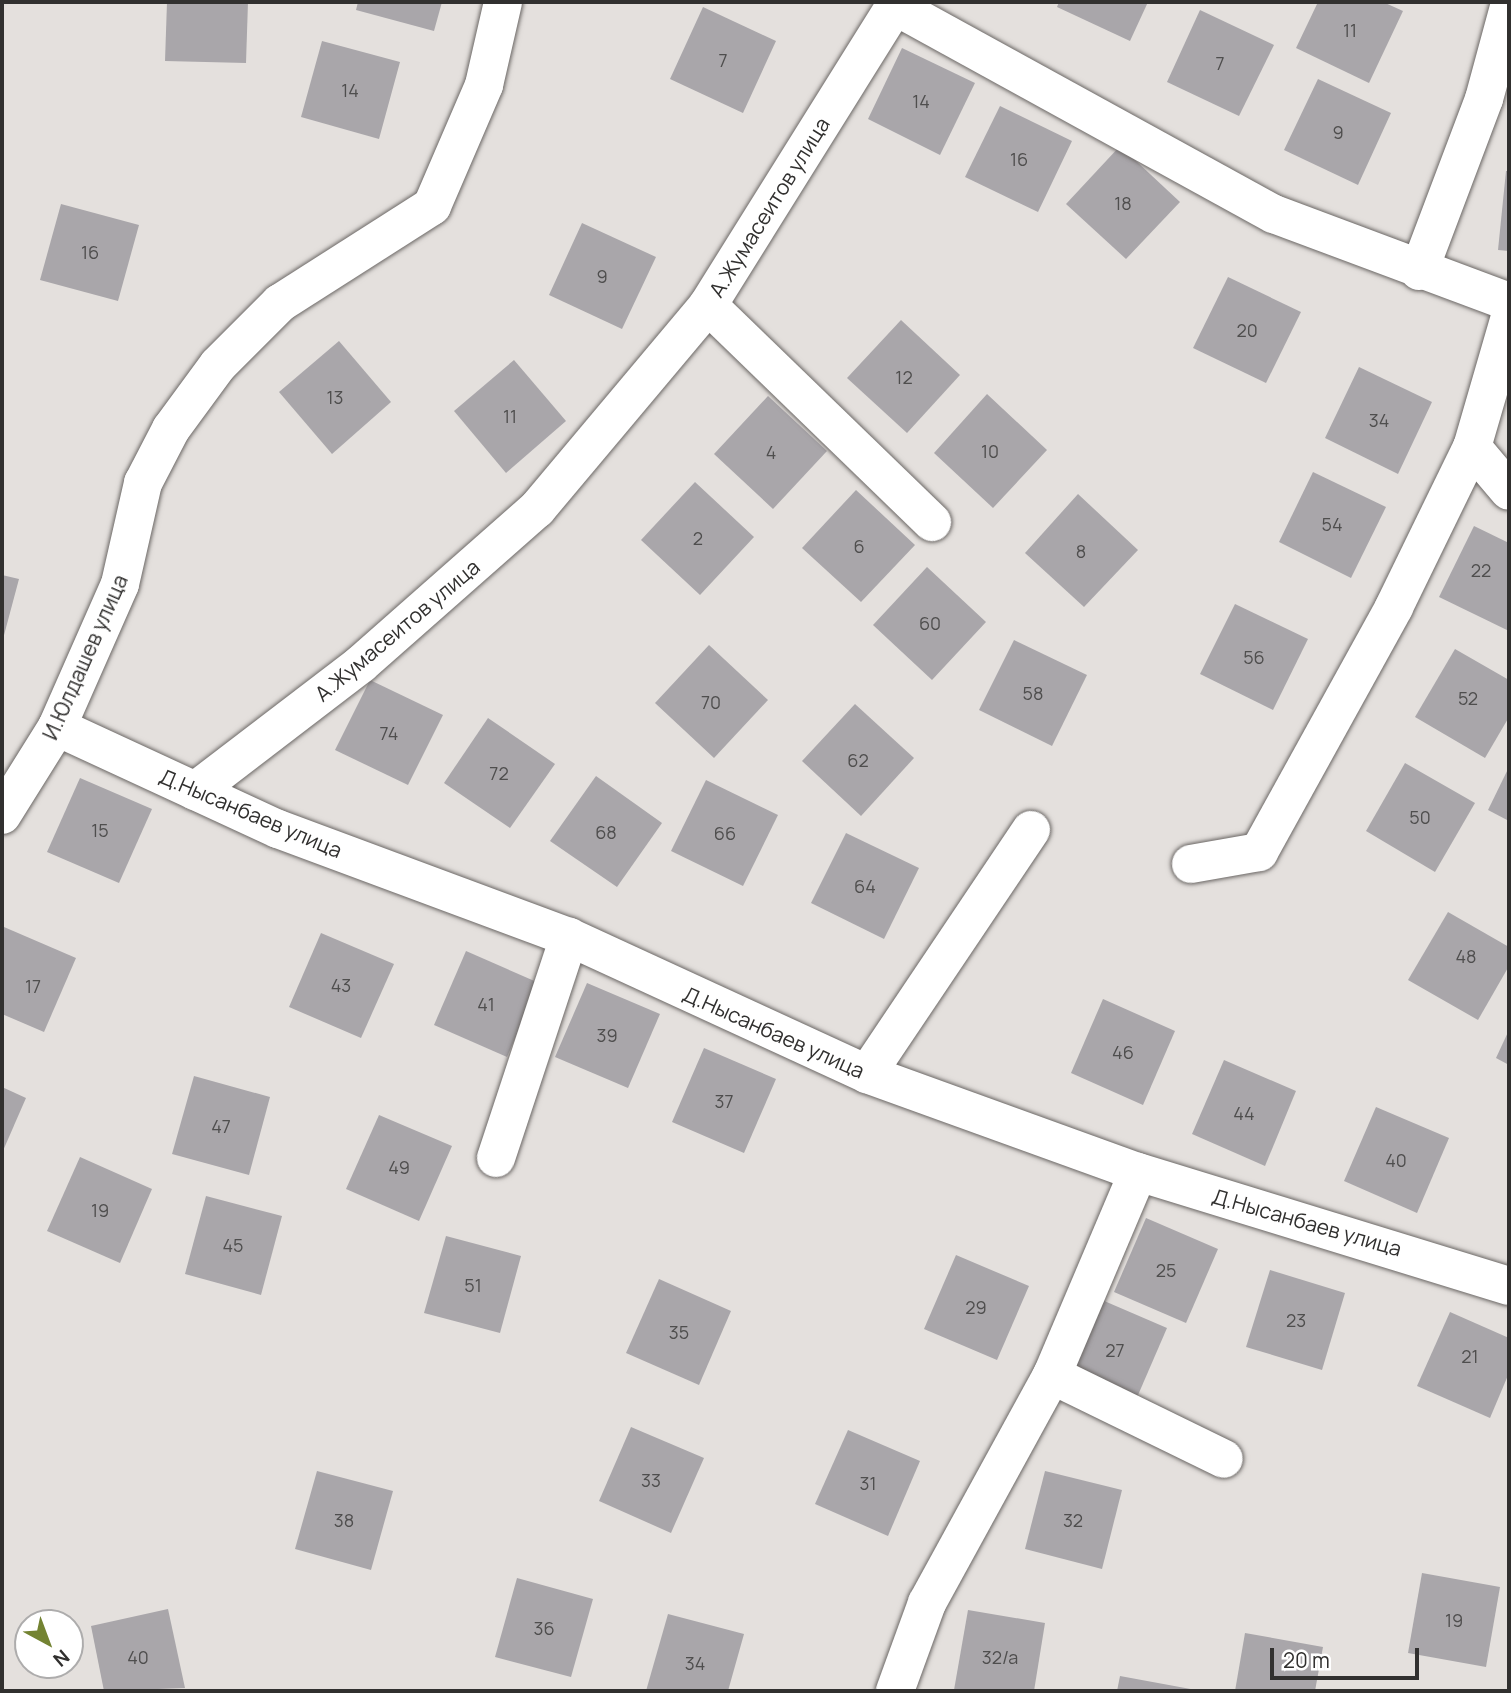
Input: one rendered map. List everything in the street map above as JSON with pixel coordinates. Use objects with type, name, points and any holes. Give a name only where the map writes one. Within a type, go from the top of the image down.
[{"type":"street","name":"И.Юлдашев улица","points":[[2,815],[57,727],[120,584],[143,483],[171,429],[218,365],[280,303],[432,206],[484,85],[503,2]]},
{"type":"street","name":"А.Жумасеитов улица","points":[[195,791],[361,664],[537,509],[708,305],[895,6],[1274,214],[1419,271],[1509,302]]},
{"type":"street","points":[[1419,271],[1484,100],[1509,7]]},
{"type":"street","points":[[708,305],[932,522]]},
{"type":"street","points":[[1191,864],[1259,852],[1394,607],[1472,447],[1509,320]]},
{"type":"street","points":[[1472,447],[1509,491]]},
{"type":"street","name":"Д.Нысанбаев улица","points":[[57,727],[278,829],[569,937],[867,1074],[1138,1172],[1509,1286]]},
{"type":"street","points":[[867,1074],[1031,830]]},
{"type":"street","points":[[496,1158],[569,937]]},
{"type":"street","points":[[895,1691],[927,1604],[1052,1375],[1138,1172]]},
{"type":"street","points":[[1052,1375],[1224,1459]]},
{"type":"building","points":[[167,2],[248,2],[246,63],[165,61]]},
{"type":"building","points":[[358,2],[442,2],[434,31],[356,10]]},
{"type":"building","points":[[1059,2],[1148,2],[1130,41],[1057,7]]},
{"type":"building","points":[[1318,2],[1383,2],[1403,11],[1369,83],[1296,48]]},
{"type":"building","points":[[703,7],[776,41],[743,113],[670,79]]},
{"type":"building","points":[[1200,10],[1274,45],[1239,116],[1167,82]]},
{"type":"building","points":[[322,41],[400,62],[379,139],[301,117]]},
{"type":"building","points":[[902,48],[975,83],[940,155],[868,119]]},
{"type":"building","points":[[1318,79],[1391,113],[1358,185],[1284,150]]},
{"type":"building","points":[[1000,106],[1072,141],[1038,212],[965,177]]},
{"type":"building","points":[[1120,146],[1180,202],[1126,259],[1066,204]]},
{"type":"building","points":[[1506,171],[1509,171],[1509,251],[1498,250]]},
{"type":"building","points":[[61,204],[139,225],[118,301],[40,280]]},
{"type":"building","points":[[582,223],[656,257],[622,329],[549,295]]},
{"type":"building","points":[[1228,277],[1301,312],[1266,383],[1193,348]]},
{"type":"building","points":[[901,320],[960,375],[907,433],[847,378]]},
{"type":"building","points":[[339,341],[391,402],[332,454],[279,392]]},
{"type":"building","points":[[514,360],[566,421],[506,473],[454,411]]},
{"type":"building","points":[[1359,367],[1432,402],[1398,474],[1325,438]]},
{"type":"building","points":[[987,394],[1047,450],[993,508],[934,453]]},
{"type":"building","points":[[768,396],[827,451],[773,509],[714,454]]},
{"type":"building","points":[[1313,472],[1386,507],[1351,578],[1279,542]]},
{"type":"building","points":[[695,482],[754,537],[700,595],[641,540]]},
{"type":"building","points":[[856,490],[915,545],[861,602],[802,548]]},
{"type":"building","points":[[1078,494],[1138,550],[1084,607],[1025,553]]},
{"type":"building","points":[[1474,526],[1509,543],[1509,631],[1439,597]]},
{"type":"building","points":[[927,567],[986,622],[932,680],[873,625]]},
{"type":"building","points":[[2,575],[19,579],[3,639],[2,639]]},
{"type":"building","points":[[1235,604],[1308,639],[1273,710],[1200,674]]},
{"type":"building","points":[[1014,640],[1087,675],[1052,746],[979,710]]},
{"type":"building","points":[[709,645],[768,700],[714,758],[655,703]]},
{"type":"building","points":[[1455,649],[1509,680],[1509,717],[1485,758],[1415,717]]},
{"type":"building","points":[[370,680],[443,715],[408,785],[335,750]]},
{"type":"building","points":[[855,704],[914,758],[861,816],[802,761]]},
{"type":"building","points":[[488,718],[555,764],[510,828],[444,783]]},
{"type":"building","points":[[1405,763],[1475,803],[1435,872],[1366,831]]},
{"type":"building","points":[[1509,767],[1509,821],[1488,810]]},
{"type":"building","points":[[596,776],[662,823],[617,887],[550,841]]},
{"type":"building","points":[[80,778],[152,809],[119,883],[47,852]]},
{"type":"building","points":[[706,780],[778,815],[743,886],[671,851]]},
{"type":"building","points":[[846,833],[919,868],[884,939],[811,903]]},
{"type":"building","points":[[1448,912],[1509,947],[1509,966],[1478,1020],[1408,980]]},
{"type":"building","points":[[4,927],[76,958],[44,1032],[2,1014]]},
{"type":"building","points":[[321,933],[394,964],[361,1038],[289,1007]]},
{"type":"building","points":[[466,951],[539,983],[507,1057],[434,1025]]},
{"type":"building","points":[[587,983],[660,1014],[628,1088],[555,1057]]},
{"type":"building","points":[[1103,999],[1175,1031],[1143,1105],[1071,1073]]},
{"type":"building","points":[[1509,1030],[1509,1065],[1496,1058]]},
{"type":"building","points":[[704,1048],[776,1079],[744,1153],[672,1122]]},
{"type":"building","points":[[1224,1060],[1296,1091],[1265,1166],[1192,1134]]},
{"type":"building","points":[[194,1076],[270,1097],[249,1175],[172,1154]]},
{"type":"building","points":[[2,1087],[26,1098],[2,1153]]},
{"type":"building","points":[[1376,1107],[1449,1138],[1417,1213],[1344,1181]]},
{"type":"building","points":[[379,1115],[452,1146],[419,1221],[346,1189]]},
{"type":"building","points":[[80,1157],[152,1189],[120,1263],[47,1231]]},
{"type":"building","points":[[206,1196],[282,1216],[261,1295],[185,1274]]},
{"type":"building","points":[[1146,1218],[1218,1249],[1186,1323],[1114,1292]]},
{"type":"building","points":[[446,1236],[521,1256],[500,1333],[424,1313]]},
{"type":"building","points":[[956,1255],[1029,1286],[997,1360],[924,1329]]},
{"type":"building","points":[[1270,1270],[1345,1293],[1322,1370],[1246,1347]]},
{"type":"building","points":[[659,1279],[731,1311],[699,1385],[626,1353]]},
{"type":"building","points":[[1095,1297],[1167,1328],[1135,1402],[1063,1371]]},
{"type":"building","points":[[1450,1312],[1509,1338],[1509,1373],[1490,1418],[1417,1386]]},
{"type":"building","points":[[631,1427],[704,1458],[671,1533],[599,1501]]},
{"type":"building","points":[[848,1430],[920,1461],[888,1536],[815,1504]]},
{"type":"building","points":[[317,1471],[393,1491],[371,1570],[295,1549]]},
{"type":"building","points":[[1045,1471],[1122,1490],[1102,1569],[1025,1549]]},
{"type":"building","points":[[1422,1573],[1500,1587],[1486,1667],[1408,1653]]},
{"type":"building","points":[[517,1578],[593,1599],[571,1677],[495,1657]]},
{"type":"building","points":[[168,1609],[185,1688],[104,1691],[91,1626]]},
{"type":"building","points":[[968,1610],[1045,1623],[1034,1691],[954,1690]]},
{"type":"building","points":[[668,1614],[744,1634],[728,1691],[646,1691]]},
{"type":"building","points":[[1245,1633],[1323,1647],[1315,1691],[1235,1691]]},
{"type":"building","points":[[1120,1676],[1196,1690],[1196,1691],[1117,1691]]}]
